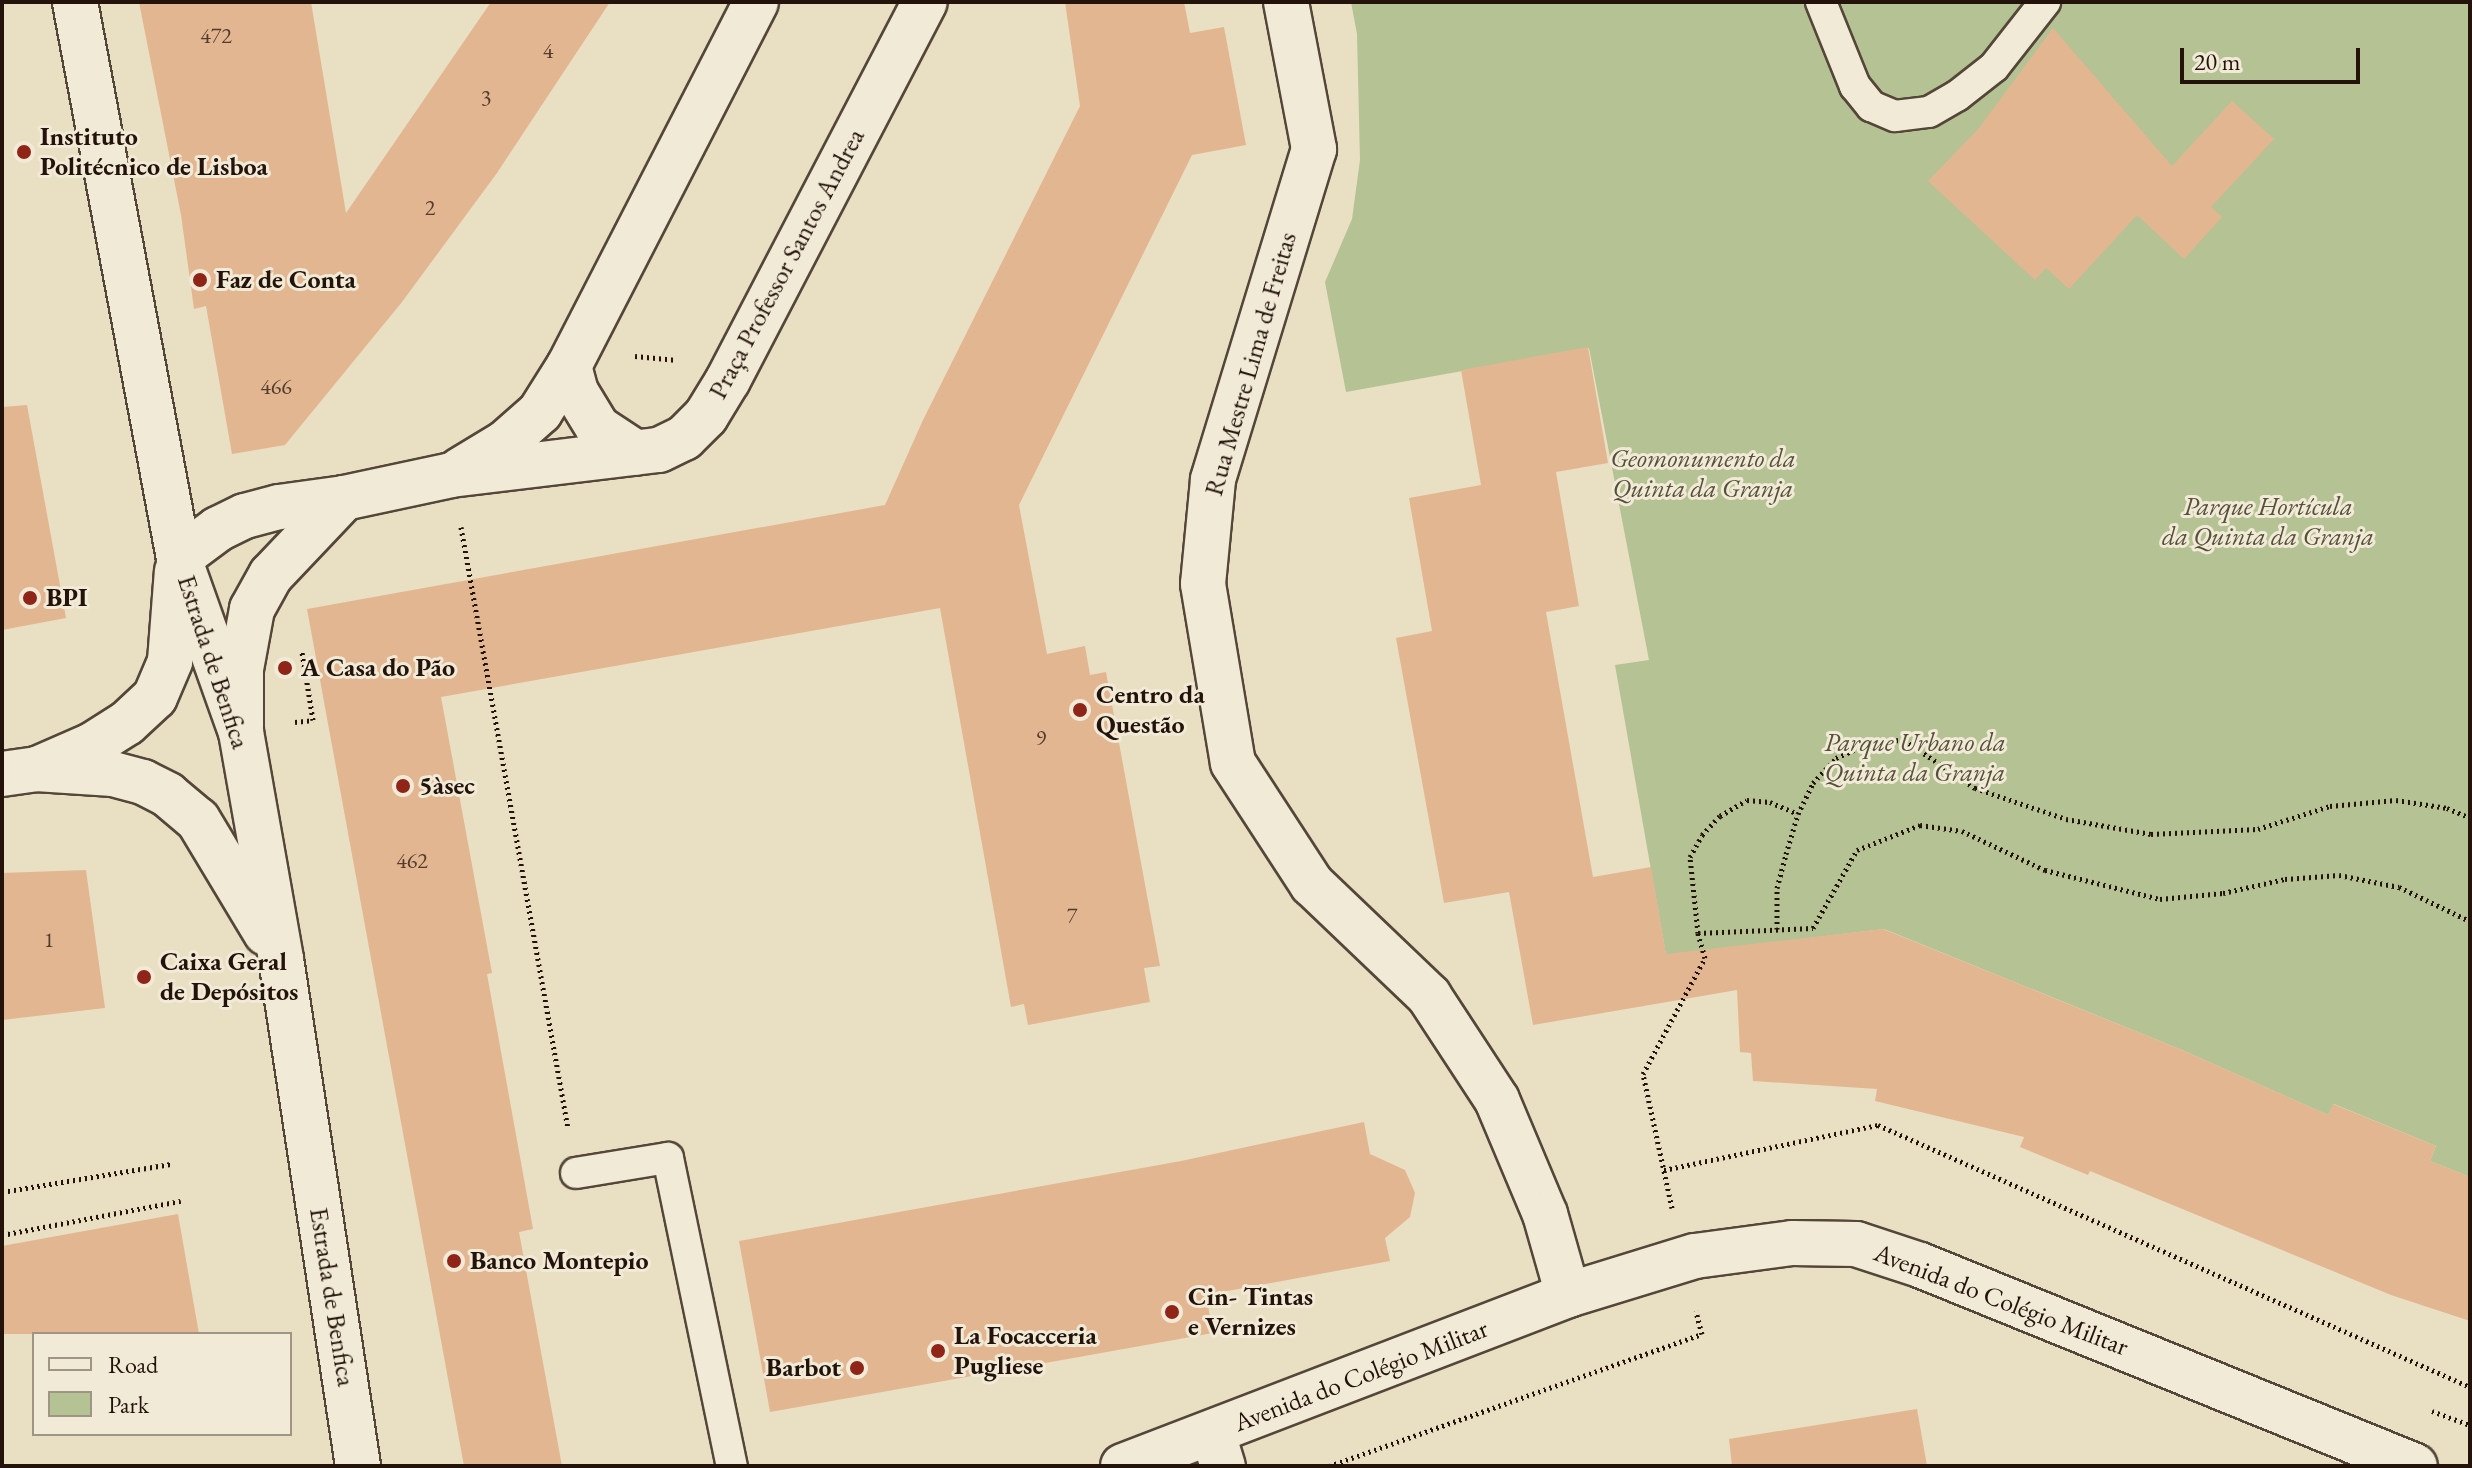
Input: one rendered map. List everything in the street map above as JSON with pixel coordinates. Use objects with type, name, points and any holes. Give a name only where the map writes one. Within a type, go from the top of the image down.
[{"type":"street","name":"Estrada de Benfica","points":[[75,2],[179,558],[241,732],[281,959],[358,1466]]},
{"type":"street","name":"Praça Professor Santos Andrea","points":[[451,475],[505,443],[540,412],[576,351],[756,2]]},
{"type":"street","name":"Praça Professor Santos Andrea","points":[[179,558],[218,529],[245,516],[451,475],[659,450],[684,438],[706,416],[728,380],[925,2]]},
{"type":"street","name":"Rua Mestre Lima de Freitas","points":[[1286,2],[1314,149],[1213,480],[1203,584],[1233,763],[1312,884],[1429,996],[1497,1100],[1545,1214],[1568,1295]]},
{"type":"street","points":[[576,351],[576,392],[598,428],[636,453]]},
{"type":"street","points":[[241,732],[241,669],[252,609],[271,575],[344,498]]},
{"type":"street","points":[[19,772],[92,745],[127,723],[155,697],[170,661],[179,558]]},
{"type":"street","points":[[19,772],[113,774],[143,782],[168,795],[198,820],[281,959]]},
{"type":"street","name":"Avenida do Colégio Militar","points":[[1123,1466],[1218,1450],[1568,1295],[1684,1260],[1792,1243],[1856,1244],[1920,1265],[2415,1466]]},
{"type":"lane","points":[[1821,2],[1855,86],[1871,106],[1895,116],[1929,112],[1957,96],[1994,67],[2045,2]]},
{"type":"lane","points":[[576,1173],[668,1158],[732,1466]]},
{"type":"path","points":[[576,351],[688,361],[728,380]]},
{"type":"path","points":[[451,475],[576,1173]]},
{"type":"path","points":[[286,724],[313,720],[299,638]]},
{"type":"path","points":[[1777,929],[1777,888],[1798,814],[1813,783],[1836,758],[1872,742],[1904,740],[1975,788],[2066,819],[2151,834],[2258,829],[2330,806],[2396,800],[2447,808],[2470,818]]},
{"type":"path","points":[[1329,1466],[1702,1334],[1643,1074],[1705,958],[1698,933],[1690,857],[1702,835],[1720,816],[1747,800],[1770,802],[1798,814]]},
{"type":"path","points":[[1698,933],[1813,928],[1857,850],[1920,825],[1962,831],[2045,870],[2160,899],[2223,893],[2285,879],[2339,875],[2399,887],[2470,921]]},
{"type":"path","points":[[1664,1170],[1878,1125],[2470,1387]]},
{"type":"path","points":[[2,1192],[171,1164]]},
{"type":"path","points":[[2,1235],[181,1201]]},
{"type":"green space","points":[[1351,2],[2470,2],[2470,1177],[2430,1161],[2436,1146],[2334,1104],[2328,1115],[2182,1050],[1884,929],[1666,955],[1615,665],[1649,660],[1589,348],[1346,392],[1325,282],[1352,219],[1360,160],[1357,34]]},
{"type":"building","points":[[139,2],[311,2],[346,213],[491,2],[610,2],[497,173],[402,302],[285,445],[232,454],[206,306],[194,309],[181,215]]},
{"type":"building","points":[[1065,2],[1184,2],[1190,33],[1224,27],[1246,145],[1192,155],[1019,505],[1047,654],[1085,646],[1090,675],[1106,672],[1160,966],[1144,968],[1150,1002],[1028,1025],[1024,1004],[1011,1007],[940,608],[441,697],[492,973],[487,974],[533,1229],[519,1232],[562,1466],[464,1466],[307,609],[885,505],[923,420],[1080,106]]},
{"type":"building","points":[[2053,28],[2172,166],[2232,101],[2274,139],[2211,207],[2222,217],[2184,259],[2137,215],[2069,289],[2046,268],[2035,280],[1928,181],[1979,128]]},
{"type":"building","points":[[1588,347],[1608,463],[1556,472],[1579,606],[1546,612],[1593,877],[1651,867],[1666,954],[1883,929],[2182,1050],[2328,1115],[2333,1104],[2436,1146],[2430,1161],[2470,1177],[2470,1321],[2391,1295],[2090,1171],[2088,1175],[2020,1147],[2024,1137],[1875,1101],[1877,1089],[1753,1081],[1751,1053],[1740,1052],[1737,990],[1533,1025],[1509,892],[1444,903],[1396,638],[1432,631],[1409,498],[1481,485],[1461,370]]},
{"type":"building","points":[[27,405],[66,618],[2,630],[2,407]]},
{"type":"building","points":[[86,870],[105,1008],[2,1020],[2,873]]},
{"type":"building","points":[[1364,1122],[1370,1154],[1405,1170],[1415,1193],[1410,1217],[1385,1238],[1390,1261],[1206,1295],[1213,1333],[770,1412],[739,1241],[1181,1161]]},
{"type":"building","points":[[178,1214],[199,1332],[2,1334],[2,1246]]},
{"type":"building","points":[[1917,1409],[1927,1466],[1732,1466],[1729,1439]]},
{"type":"place","name":"Instituto Politécnico de Lisboa","points":[[24,152]]},
{"type":"place","name":"Faz de Conta","points":[[200,280]]},
{"type":"place","name":"BPI","points":[[30,598]]},
{"type":"place","name":"A Casa do Pão","points":[[285,668]]},
{"type":"place","name":"Centro da Questão","points":[[1080,710]]},
{"type":"place","name":"5àsec","points":[[403,786]]},
{"type":"place","name":"Caixa Geral de Depósitos","points":[[144,977]]},
{"type":"place","name":"Banco Montepio","points":[[454,1261]]},
{"type":"place","name":"Cin- Tintas e Vernizes","points":[[1172,1312]]},
{"type":"place","name":"La Focacceria Pugliese","points":[[938,1351]]},
{"type":"place","name":"Barbot","points":[[857,1368]]},
{"type":"park label","name":"Geomonumento da Quinta da Granja","points":[[1703,474]]},
{"type":"park label","name":"Parque Hortícula da Quinta da Granja","points":[[2268,522]]},
{"type":"park label","name":"Parque Urbano da Quinta da Granja","points":[[1915,758]]}]
